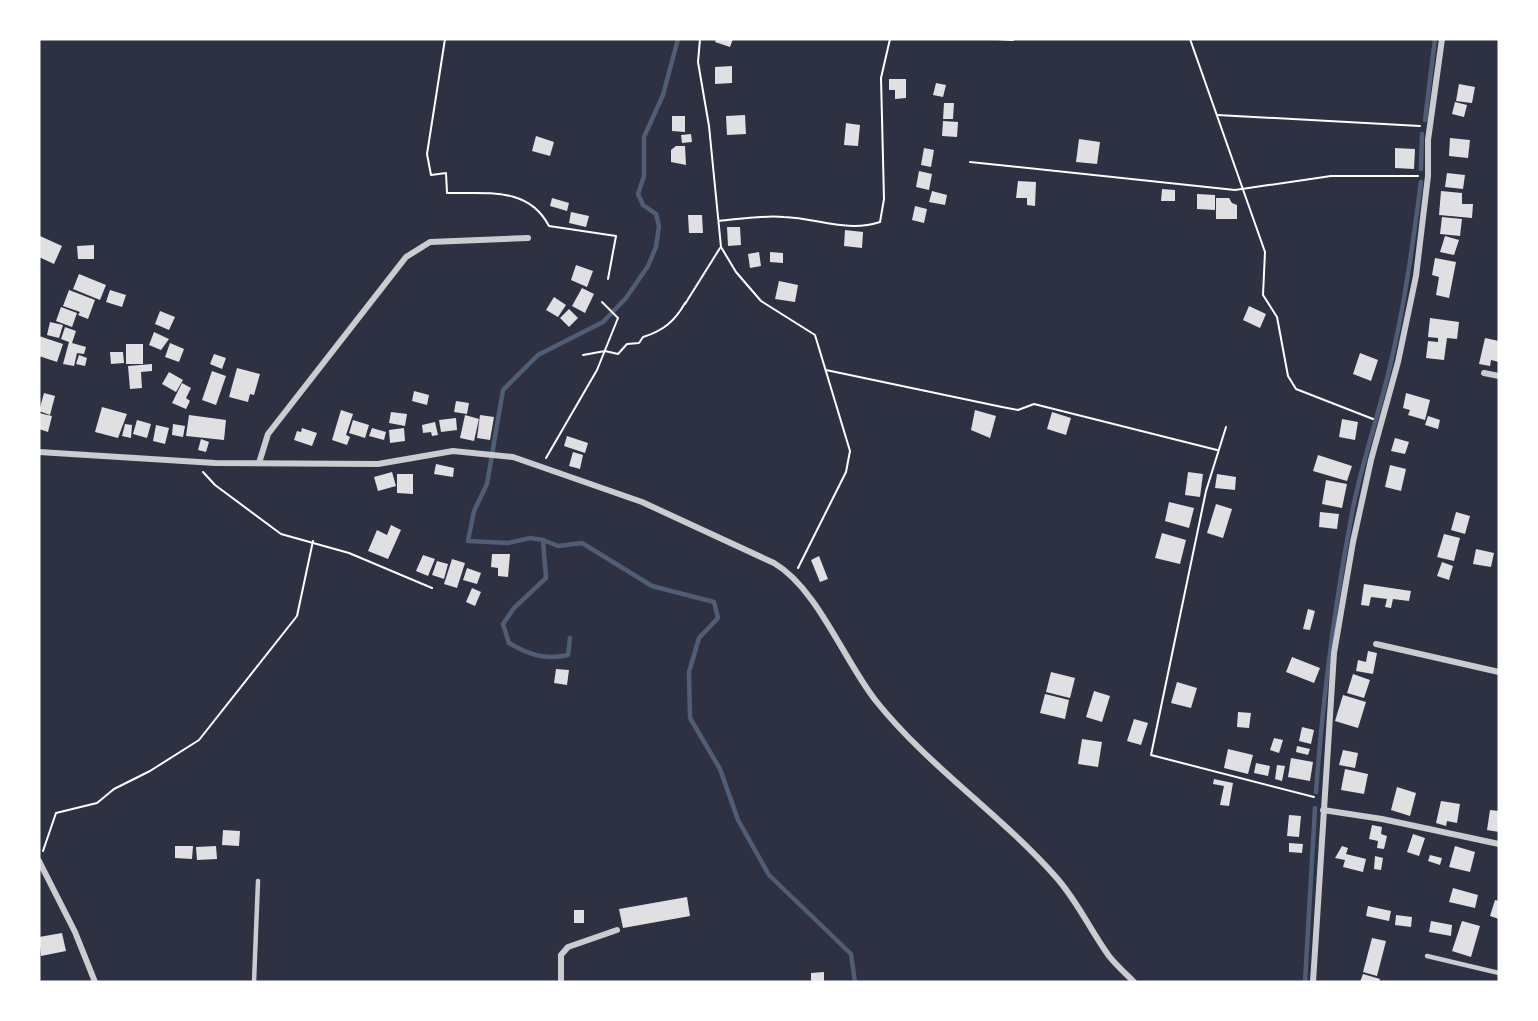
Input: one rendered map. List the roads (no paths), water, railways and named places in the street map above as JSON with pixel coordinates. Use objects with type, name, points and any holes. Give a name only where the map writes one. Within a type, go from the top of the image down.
[{"type":"street","points":[[1313,982],[1334,653],[1353,542],[1371,460],[1398,362],[1413,287],[1428,176],[1430,127],[1442,39]]},
{"type":"street","points":[[259,463],[268,434],[406,257],[430,242],[528,238]]},
{"type":"street","points":[[1484,373],[1499,376]]},
{"type":"street","points":[[39,452],[259,463],[378,464],[453,451],[513,457],[642,502],[774,563],[794,577],[875,701],[913,741],[982,804],[1056,877],[1110,957],[1134,982]]},
{"type":"street","points":[[1376,644],[1499,672]]},
{"type":"street","points":[[1323,810],[1382,819],[1499,844]]},
{"type":"street","points":[[39,860],[75,932],[95,982]]},
{"type":"street","points":[[561,982],[561,955],[568,947],[617,930]]},
{"type":"lane","points":[[254,982],[258,881]]},
{"type":"lane","points":[[1426,956],[1499,973]]},
{"type":"waterway","points":[[570,638],[568,655],[552,657],[537,655],[523,651],[509,643],[503,624],[514,608],[546,578],[543,540],[530,538],[508,543],[468,541],[474,511],[487,484],[503,390],[538,355],[603,322],[626,298],[648,266],[656,247],[659,226],[656,214],[643,205],[638,194],[644,176],[644,137],[663,95],[678,39]]},
{"type":"waterway","points":[[1425,120],[1435,39]]},
{"type":"waterway","points":[[1421,169],[1422,134]]},
{"type":"waterway","points":[[1316,792],[1330,649],[1347,543],[1357,489],[1396,340],[1421,182]]},
{"type":"waterway","points":[[543,540],[558,546],[582,543],[652,586],[714,602],[718,618],[699,638],[689,672],[690,718],[720,769],[738,820],[769,875],[851,954],[855,982]]},
{"type":"waterway","points":[[1305,982],[1315,808]]}]
